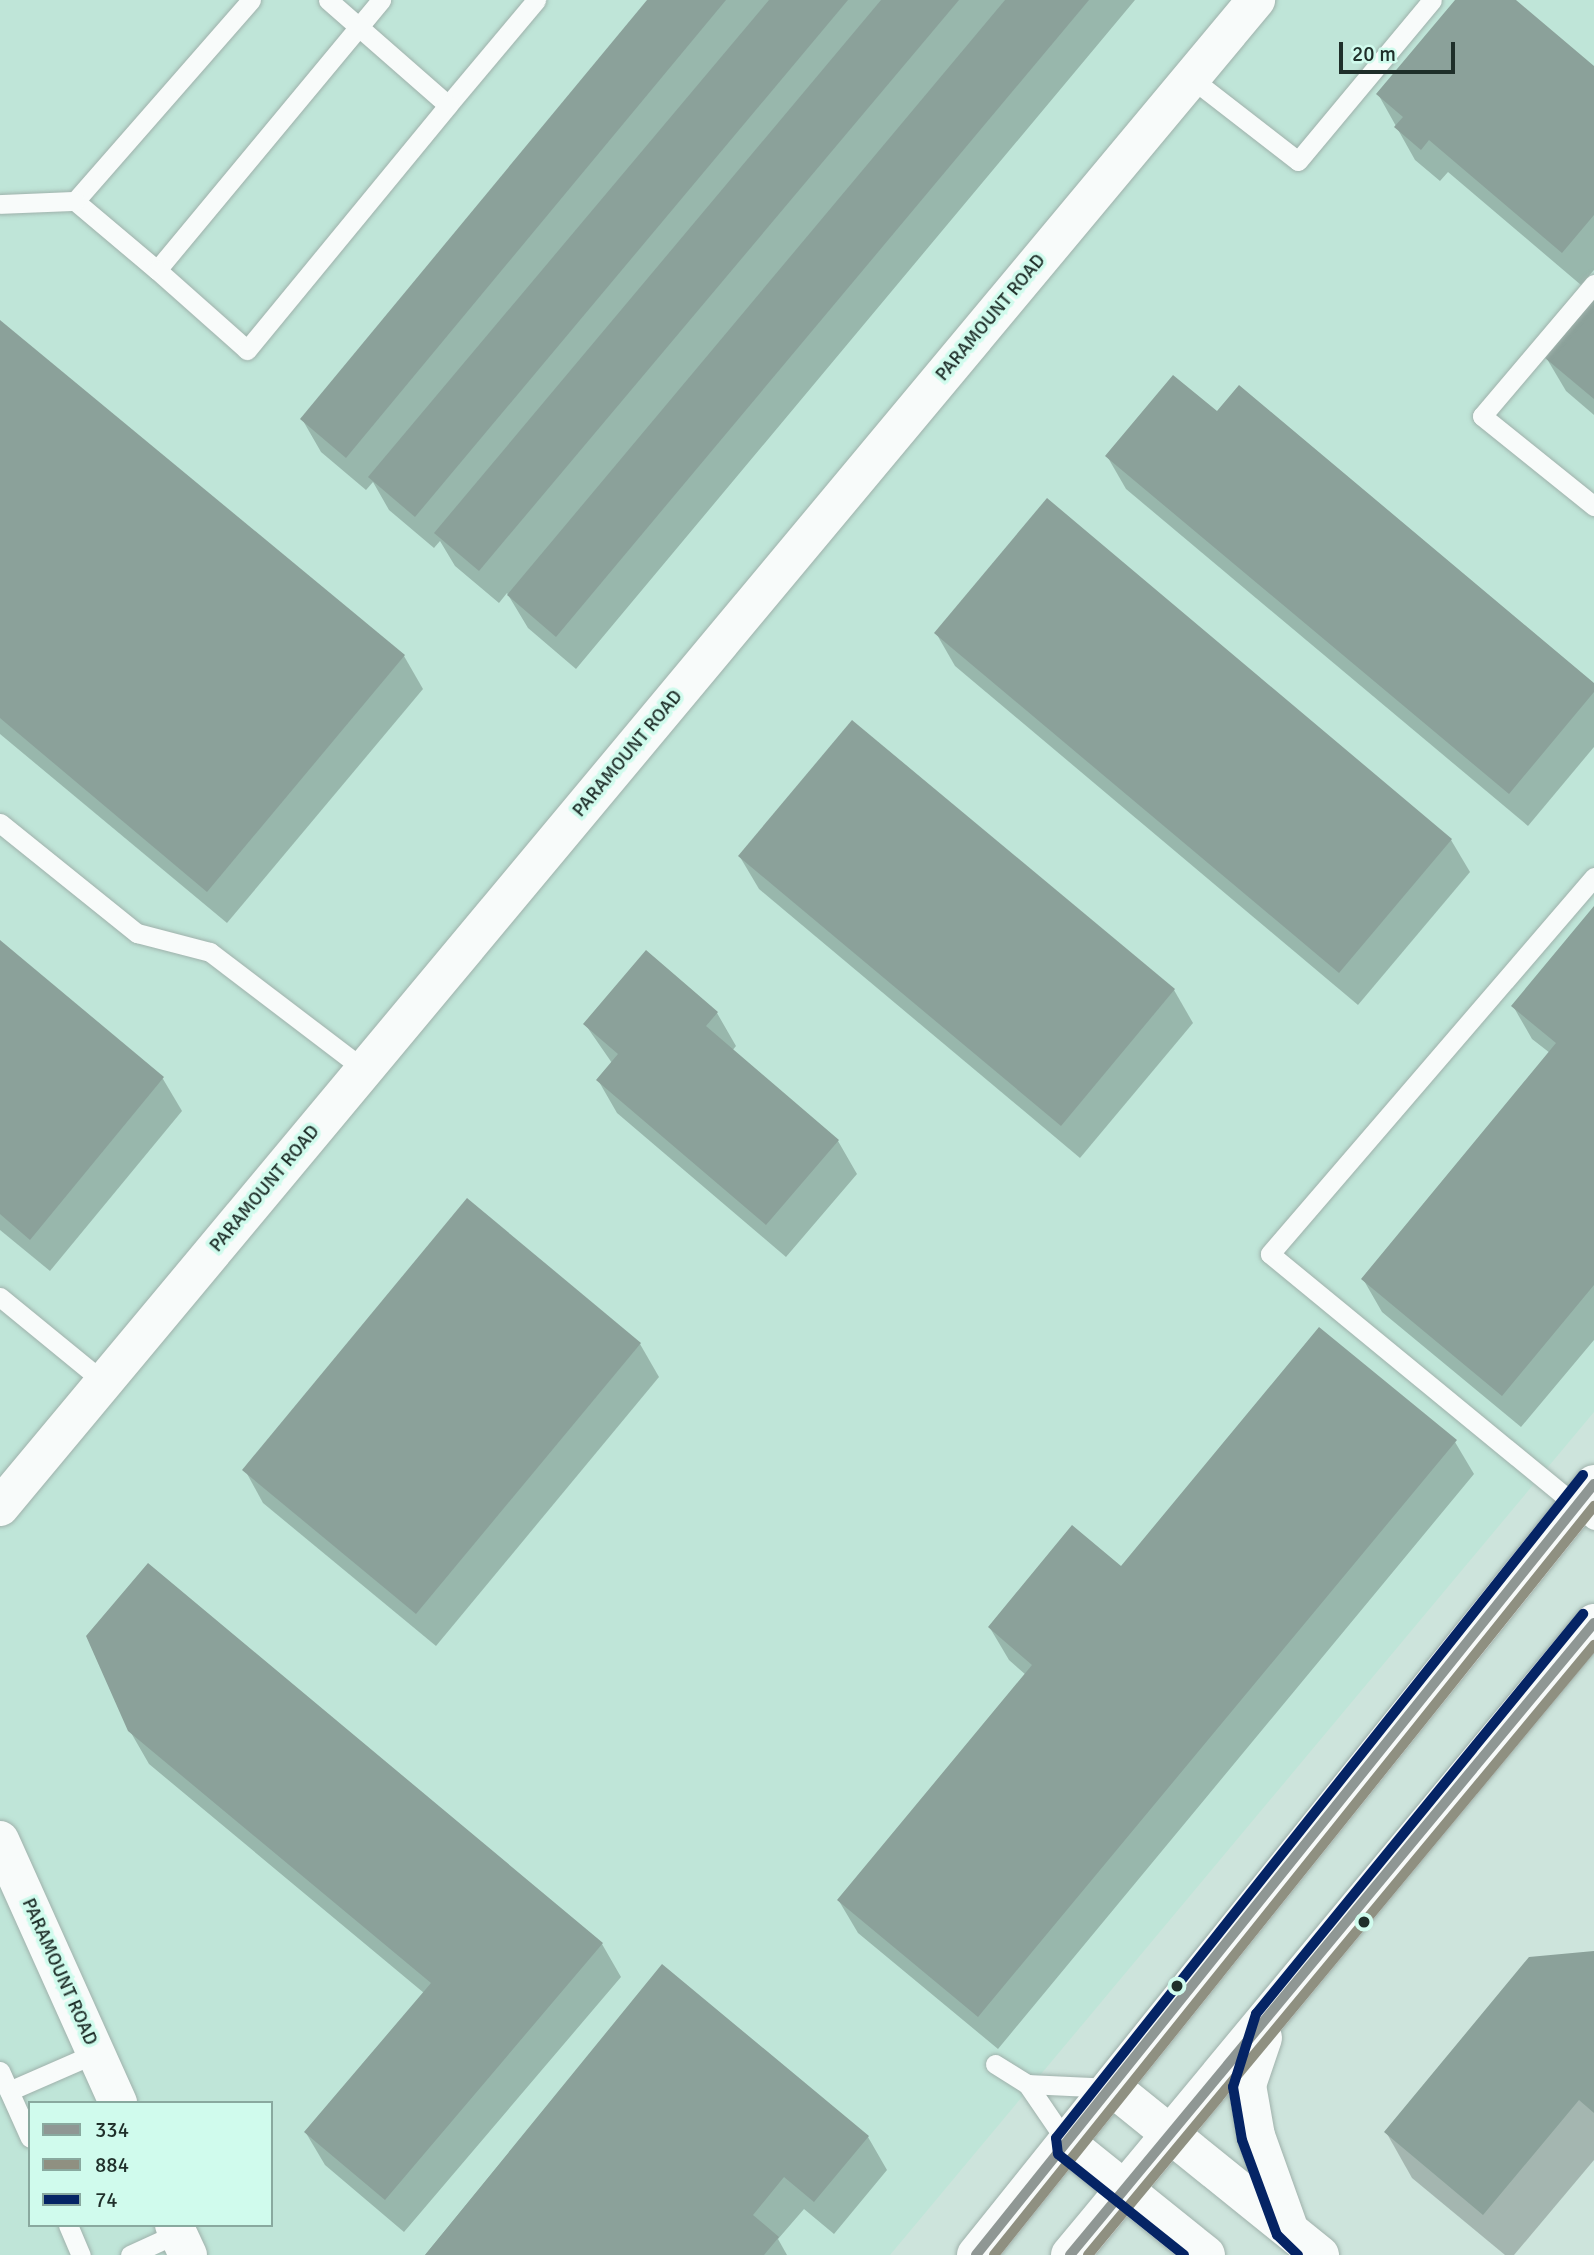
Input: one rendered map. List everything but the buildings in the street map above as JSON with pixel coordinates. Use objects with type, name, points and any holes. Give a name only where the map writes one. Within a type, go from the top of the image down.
[{"type":"street","name":"PARAMOUNT ROAD","points":[[0,1507],[1256,0]]},
{"type":"street","points":[[976,2255],[1588,1503]]},
{"type":"street","points":[[1070,2255],[1174,2136],[1594,1623]]},
{"type":"street","name":"PARAMOUNT ROAD","points":[[0,1840],[117,2101]]},
{"type":"street","points":[[1269,2020],[1247,2085],[1256,2136],[1290,2230]]},
{"type":"street","points":[[1113,2088],[1320,2255]]},
{"type":"street","points":[[1068,2144],[1206,2255]]},
{"type":"lane","points":[[75,201],[251,0]]},
{"type":"lane","points":[[328,0],[448,105]]},
{"type":"lane","points":[[157,270],[381,0]]},
{"type":"lane","points":[[0,204],[75,201],[247,350],[537,0]]},
{"type":"lane","points":[[1191,78],[1298,160],[1432,0]]},
{"type":"lane","points":[[1594,284],[1482,416],[1594,506]]},
{"type":"lane","points":[[0,822],[137,933],[210,952],[365,1070]]},
{"type":"lane","points":[[1588,1503],[1270,1254],[1594,877]]},
{"type":"lane","points":[[0,1297],[104,1382]]},
{"type":"lane","points":[[9,2091],[96,2053]]},
{"type":"lane","points":[[995,2064],[1027,2084],[1068,2144]]},
{"type":"lane","points":[[0,2071],[28,2134]]},
{"type":"lane","points":[[1027,2084],[1113,2088]]},
{"type":"lane","points":[[69,2227],[81,2255]]},
{"type":"lane","points":[[130,2255],[180,2238]]},
{"type":"shaded area","points":[[0,0],[1594,0],[1594,1412],[890,2255],[0,2255]]},
{"type":"transit line","name":"74","points":[[1184,2255],[1058,2154],[1056,2138],[1583,1475]]},
{"type":"transit line","name":"334","points":[[976,2255],[1594,1484]]},
{"type":"transit line","name":"884","points":[[994,2255],[1594,1506]]},
{"type":"transit line","name":"74","points":[[1298,2255],[1277,2235],[1242,2140],[1233,2087],[1256,2014],[1583,1614]]},
{"type":"transit line","name":"334","points":[[1070,2255],[1594,1623]]},
{"type":"transit line","name":"884","points":[[1088,2255],[1594,1645]]}]
